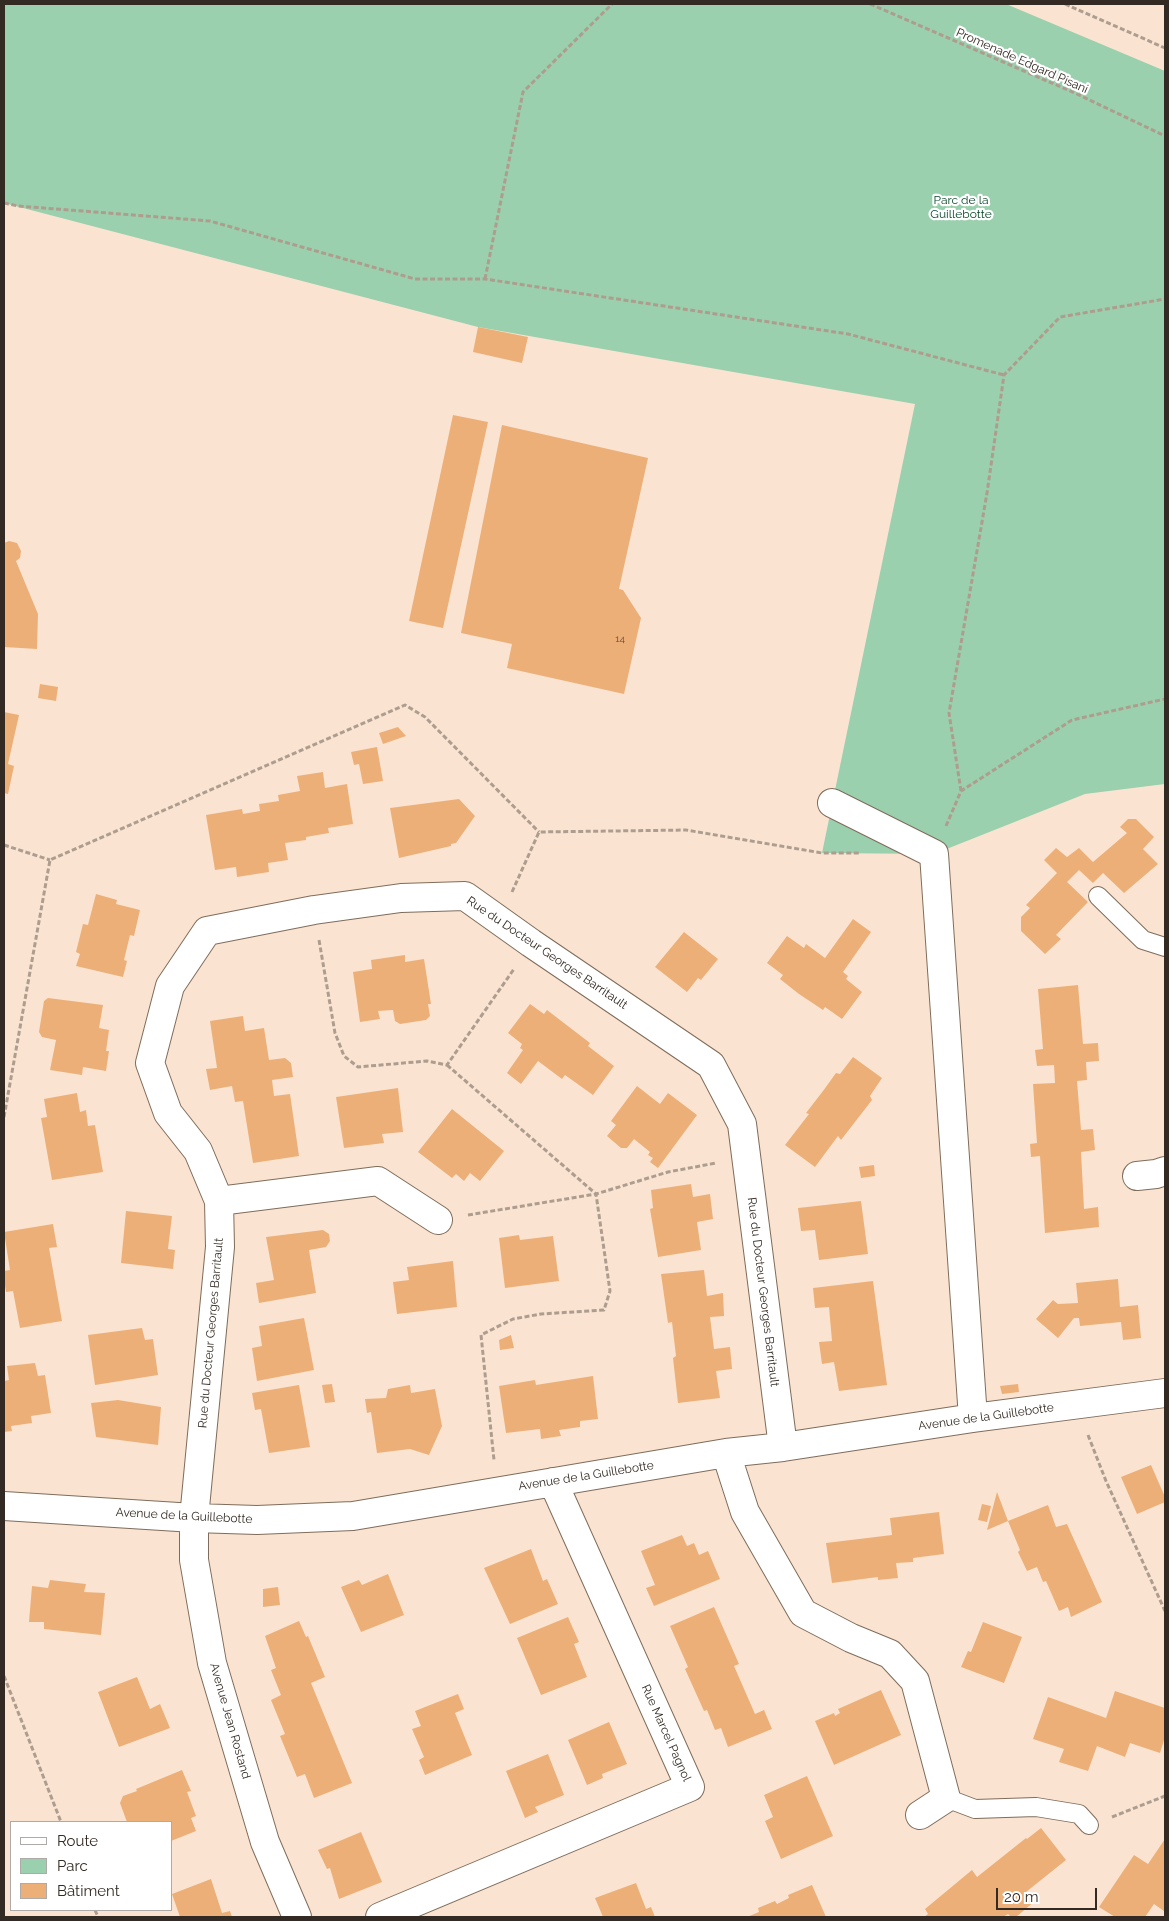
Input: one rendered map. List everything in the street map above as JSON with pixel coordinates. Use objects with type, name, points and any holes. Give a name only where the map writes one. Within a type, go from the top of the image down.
[{"type":"street","points":[[832,803],[934,854],[974,1418]]},
{"type":"street","name":"Rue du Docteur Georges Barritault","points":[[194,1518],[220,1247],[219,1201],[198,1151],[168,1112],[150,1063],[170,986],[207,931],[314,910],[402,898],[465,896],[531,944],[711,1065],[742,1124],[783,1447]]},
{"type":"street","points":[[1137,1176],[1165,1171]]},
{"type":"street","points":[[219,1201],[378,1181],[438,1220]]},
{"type":"street","name":"Avenue de la Guillebotte","points":[[4,1506],[257,1520],[353,1516],[726,1453],[783,1447],[974,1418],[1165,1393]]},
{"type":"street","points":[[726,1453],[745,1512],[803,1613],[852,1638],[890,1654],[914,1681],[946,1798],[920,1815]]},
{"type":"street","name":"Rue Marcel Pagnol","points":[[380,1917],[690,1787],[553,1482]]},
{"type":"street","name":"Avenue Jean Rostand","points":[[194,1518],[194,1560],[212,1663],[265,1842],[297,1917]]},
{"type":"lane","points":[[1098,896],[1143,940],[1165,947]]},
{"type":"lane","points":[[946,1798],[975,1808],[1036,1807],[1079,1814],[1089,1825]]},
{"type":"path","points":[[485,279],[523,92],[612,4]]},
{"type":"path","name":"Promenade Edgard Pisani","points":[[870,4],[1077,94],[1165,136]]},
{"type":"path","points":[[1065,4],[1165,48]]},
{"type":"path","points":[[4,203],[18,206],[210,221],[414,279],[485,279],[848,334],[1004,375]]},
{"type":"path","points":[[961,791],[949,713],[987,493],[1004,375],[1060,317],[1165,299]]},
{"type":"path","points":[[4,845],[50,860],[406,705],[425,717],[539,832]]},
{"type":"path","points":[[4,1117],[50,860]]},
{"type":"path","points":[[314,910],[335,1033],[344,1056],[358,1067],[427,1061],[447,1065],[596,1194],[610,1291],[604,1310],[541,1314],[513,1319],[481,1335],[497,1491]]},
{"type":"path","points":[[447,1065],[531,944]]},
{"type":"path","points":[[438,1220],[596,1194],[668,1172],[746,1157]]},
{"type":"path","points":[[1085,1404],[1088,1436],[1106,1481],[1165,1611]]},
{"type":"path","points":[[4,1676],[61,1821]]},
{"type":"path","points":[[1089,1825],[1165,1796]]},
{"type":"green space","name":"Parc de la Guillebotte","points":[[4,4],[1006,4],[1165,71],[1165,784],[1085,794],[934,854],[822,853],[915,404],[478,327],[4,203]]},
{"type":"building","points":[[478,327],[528,337],[522,363],[473,352]]},
{"type":"building","points":[[453,415],[488,422],[443,628],[409,621]]},
{"type":"building","points":[[502,425],[648,458],[619,589],[623,590],[641,618],[624,694],[507,668],[512,644],[461,633]]},
{"type":"building","points":[[9,541],[17,543],[21,551],[20,558],[16,561],[38,614],[37,649],[4,647],[4,543]]},
{"type":"building","points":[[40,684],[58,687],[56,701],[38,698]]},
{"type":"building","points":[[4,712],[19,715],[8,764],[14,766],[8,794],[4,793]]},
{"type":"building","points":[[398,727],[406,736],[383,744],[379,733]]},
{"type":"building","points":[[377,747],[383,781],[363,784],[359,764],[354,765],[351,752]]},
{"type":"building","points":[[323,772],[325,788],[347,784],[353,824],[328,828],[329,833],[306,837],[306,840],[285,843],[288,860],[268,863],[269,872],[237,877],[236,867],[215,870],[206,815],[242,809],[243,814],[260,811],[259,804],[279,801],[278,795],[300,791],[297,776]]},
{"type":"building","points":[[459,799],[475,816],[456,843],[451,844],[451,846],[399,858],[390,808]]},
{"type":"building","points":[[1128,819],[1136,819],[1154,837],[1143,849],[1158,864],[1124,893],[1103,873],[1093,883],[1079,870],[1067,882],[1088,902],[1056,935],[1061,939],[1045,954],[1021,931],[1021,917],[1030,908],[1026,905],[1057,873],[1044,860],[1056,848],[1067,857],[1079,848],[1093,862],[1127,833],[1120,827]]},
{"type":"building","points":[[96,894],[117,900],[116,904],[140,910],[134,936],[130,935],[124,960],[127,961],[123,977],[76,966],[80,954],[76,952],[83,924],[88,925]]},
{"type":"building","points":[[853,919],[871,932],[843,972],[848,976],[846,979],[862,992],[842,1019],[825,1007],[823,1010],[799,994],[780,979],[783,975],[767,963],[787,936],[804,948],[806,944],[825,958]]},
{"type":"building","points":[[684,932],[718,959],[701,980],[698,978],[687,992],[655,967]]},
{"type":"building","points":[[405,955],[405,962],[424,959],[431,1004],[428,1004],[430,1016],[426,1020],[400,1024],[395,1021],[393,1010],[378,1011],[380,1019],[360,1022],[353,972],[372,969],[371,960]]},
{"type":"building","points":[[1078,985],[1083,1044],[1098,1043],[1099,1061],[1086,1062],[1087,1080],[1077,1081],[1081,1130],[1093,1129],[1095,1150],[1081,1152],[1084,1209],[1098,1207],[1099,1227],[1045,1233],[1040,1156],[1031,1157],[1030,1144],[1037,1143],[1033,1084],[1055,1083],[1054,1065],[1037,1066],[1035,1050],[1043,1049],[1038,989]]},
{"type":"building","points":[[48,998],[103,1005],[99,1028],[109,1030],[106,1051],[109,1051],[106,1071],[83,1067],[82,1075],[50,1070],[56,1040],[42,1037],[39,1032],[44,1001]]},
{"type":"building","points":[[530,1004],[544,1014],[547,1010],[590,1043],[588,1046],[614,1066],[593,1095],[565,1075],[562,1079],[538,1061],[521,1084],[507,1073],[523,1050],[520,1048],[522,1044],[508,1033]]},
{"type":"building","points":[[243,1016],[245,1031],[264,1028],[269,1060],[285,1058],[291,1063],[293,1077],[272,1080],[274,1096],[290,1094],[299,1156],[253,1163],[243,1101],[235,1102],[232,1086],[210,1090],[206,1069],[217,1068],[210,1021]]},
{"type":"building","points":[[853,1057],[882,1078],[870,1096],[872,1100],[841,1140],[838,1136],[815,1167],[785,1145],[809,1114],[806,1113],[836,1073],[840,1074]]},
{"type":"building","points":[[637,1086],[660,1104],[668,1093],[697,1115],[658,1168],[650,1162],[653,1158],[648,1155],[650,1152],[634,1139],[627,1148],[621,1148],[607,1136],[616,1125],[611,1121]]},
{"type":"building","points":[[398,1088],[403,1132],[382,1134],[384,1143],[344,1148],[336,1097]]},
{"type":"building","points":[[77,1093],[80,1112],[86,1110],[88,1126],[95,1125],[103,1172],[52,1180],[41,1118],[47,1117],[44,1099]]},
{"type":"building","points":[[452,1109],[504,1151],[480,1181],[470,1173],[464,1181],[456,1174],[452,1178],[418,1152]]},
{"type":"building","points":[[874,1165],[875,1176],[861,1178],[859,1167]]},
{"type":"building","points":[[691,1184],[693,1197],[710,1194],[713,1219],[697,1222],[701,1250],[658,1257],[650,1209],[653,1208],[651,1190]]},
{"type":"building","points":[[861,1201],[868,1254],[819,1260],[815,1230],[801,1231],[798,1208]]},
{"type":"building","points":[[126,1211],[172,1216],[168,1249],[175,1250],[173,1269],[121,1263]]},
{"type":"building","points":[[53,1224],[57,1247],[49,1248],[62,1321],[20,1328],[13,1291],[6,1292],[4,1271],[10,1270],[4,1232]]},
{"type":"building","points":[[323,1230],[329,1234],[330,1241],[326,1247],[309,1250],[316,1293],[259,1303],[256,1283],[274,1280],[266,1237]]},
{"type":"building","points":[[519,1235],[520,1240],[553,1236],[559,1281],[505,1288],[499,1238]]},
{"type":"building","points":[[453,1261],[457,1307],[397,1314],[393,1282],[409,1280],[407,1267]]},
{"type":"building","points":[[704,1270],[707,1296],[723,1293],[724,1316],[710,1317],[714,1349],[730,1347],[732,1369],[716,1371],[720,1398],[678,1403],[673,1358],[676,1356],[672,1322],[668,1323],[661,1274]]},
{"type":"building","points":[[1118,1279],[1120,1307],[1138,1305],[1141,1338],[1123,1340],[1121,1322],[1080,1326],[1079,1318],[1074,1318],[1058,1338],[1036,1319],[1053,1300],[1058,1304],[1078,1303],[1076,1283]]},
{"type":"building","points":[[873,1281],[887,1385],[839,1391],[834,1362],[822,1364],[819,1342],[832,1341],[829,1307],[815,1308],[813,1288]]},
{"type":"building","points":[[304,1318],[314,1370],[257,1381],[252,1348],[262,1346],[259,1326]]},
{"type":"building","points":[[142,1328],[145,1340],[153,1339],[158,1375],[95,1385],[88,1335]]},
{"type":"building","points":[[511,1335],[514,1348],[500,1350],[499,1340]]},
{"type":"building","points":[[35,1363],[38,1376],[45,1375],[51,1413],[31,1416],[32,1423],[11,1426],[12,1431],[4,1432],[4,1381],[9,1380],[7,1366]]},
{"type":"building","points":[[593,1376],[598,1419],[580,1421],[580,1427],[559,1430],[561,1436],[541,1439],[540,1429],[506,1433],[499,1386],[535,1380],[536,1385]]},
{"type":"building","points":[[332,1384],[335,1402],[325,1403],[322,1385]]},
{"type":"building","points":[[1018,1384],[1019,1392],[1002,1394],[1000,1386]]},
{"type":"building","points":[[299,1385],[310,1447],[269,1453],[261,1409],[255,1410],[252,1393]]},
{"type":"building","points":[[410,1385],[411,1393],[435,1389],[442,1426],[429,1455],[410,1449],[377,1453],[371,1412],[367,1413],[365,1399],[386,1398],[388,1389]]},
{"type":"building","points":[[118,1400],[161,1407],[158,1445],[96,1437],[91,1403]]},
{"type":"building","points":[[1151,1465],[1165,1497],[1165,1502],[1137,1514],[1121,1477]]},
{"type":"building","points":[[997,1492],[1008,1521],[987,1530]]},
{"type":"building","points":[[982,1504],[991,1506],[987,1522],[978,1520]]},
{"type":"building","points":[[1048,1505],[1056,1527],[1067,1524],[1102,1602],[1071,1617],[1068,1607],[1059,1611],[1046,1581],[1043,1582],[1037,1567],[1027,1571],[1018,1552],[1020,1550],[1008,1521]]},
{"type":"building","points":[[939,1512],[944,1554],[913,1558],[913,1562],[896,1563],[898,1578],[878,1580],[878,1577],[832,1583],[826,1543],[892,1535],[890,1518]]},
{"type":"building","points":[[682,1535],[687,1546],[694,1543],[699,1555],[708,1551],[720,1579],[654,1606],[646,1588],[655,1585],[641,1551]]},
{"type":"building","points":[[531,1549],[543,1581],[547,1579],[558,1604],[510,1624],[484,1568]]},
{"type":"building","points":[[388,1574],[404,1615],[361,1632],[341,1587],[359,1580],[362,1585]]},
{"type":"building","points":[[50,1580],[86,1584],[84,1592],[105,1593],[101,1635],[44,1629],[44,1622],[29,1622],[32,1586],[48,1588]]},
{"type":"building","points":[[278,1587],[280,1605],[263,1607],[263,1589]]},
{"type":"building","points":[[714,1607],[739,1664],[734,1666],[755,1714],[764,1710],[772,1729],[728,1747],[721,1728],[715,1730],[707,1710],[704,1711],[685,1669],[688,1667],[670,1626]]},
{"type":"building","points":[[568,1617],[579,1642],[574,1644],[587,1677],[541,1695],[517,1638]]},
{"type":"building","points":[[299,1621],[306,1637],[308,1636],[325,1677],[311,1683],[352,1783],[314,1798],[305,1774],[297,1777],[280,1736],[285,1734],[271,1700],[281,1695],[271,1670],[276,1668],[265,1636]]},
{"type":"building","points":[[983,1622],[1022,1637],[1004,1683],[961,1667],[968,1651],[971,1652]]},
{"type":"building","points":[[137,1677],[150,1709],[160,1704],[170,1728],[119,1747],[98,1692]]},
{"type":"building","points":[[881,1690],[901,1735],[834,1765],[815,1721],[834,1713],[835,1716],[840,1713],[838,1709]]},
{"type":"building","points":[[1115,1691],[1165,1708],[1165,1737],[1160,1753],[1130,1743],[1125,1757],[1097,1746],[1088,1771],[1059,1762],[1064,1749],[1033,1739],[1048,1697],[1106,1718]]},
{"type":"building","points":[[458,1694],[464,1709],[455,1713],[472,1755],[425,1775],[419,1760],[424,1757],[412,1729],[421,1726],[415,1711]]},
{"type":"building","points":[[609,1722],[627,1764],[602,1774],[603,1778],[587,1785],[568,1740]]},
{"type":"building","points":[[548,1754],[564,1795],[535,1807],[538,1812],[525,1818],[506,1771]]},
{"type":"building","points":[[182,1770],[191,1791],[187,1792],[196,1816],[191,1818],[196,1831],[172,1841],[172,1821],[127,1821],[120,1803],[123,1796],[137,1791],[136,1789]]},
{"type":"building","points":[[807,1776],[833,1836],[781,1859],[765,1821],[773,1817],[764,1795]]},
{"type":"building","points":[[1041,1828],[1066,1860],[1026,1892],[1035,1901],[1016,1917],[1011,1917],[1008,1914],[1003,1917],[924,1917],[928,1914],[925,1909],[972,1870],[977,1877]]},
{"type":"building","points":[[361,1832],[382,1882],[339,1899],[330,1868],[327,1869],[318,1850]]},
{"type":"building","points":[[1165,1839],[1164,1911],[1154,1904],[1145,1917],[1115,1917],[1099,1907],[1134,1855],[1148,1864]]},
{"type":"building","points":[[211,1879],[222,1913],[230,1911],[232,1917],[180,1917],[172,1894]]},
{"type":"building","points":[[636,1883],[646,1909],[651,1907],[655,1917],[603,1917],[595,1898]]},
{"type":"building","points":[[812,1885],[826,1917],[747,1917],[759,1912],[758,1908],[775,1901],[777,1904],[789,1898],[788,1895]]}]
